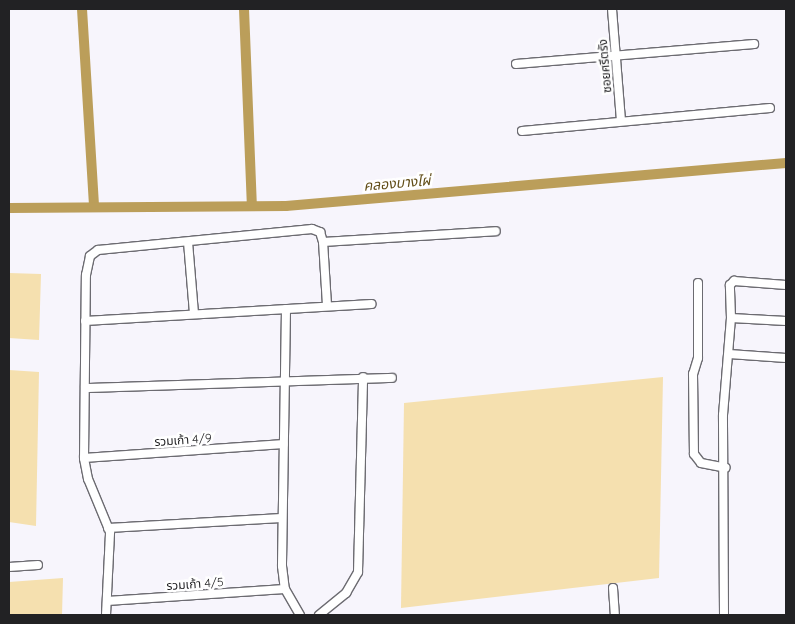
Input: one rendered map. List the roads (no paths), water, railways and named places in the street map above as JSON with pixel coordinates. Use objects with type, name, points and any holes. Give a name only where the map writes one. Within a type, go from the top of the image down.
[{"type":"street","name":"ซอยศรีตรัง","points":[[612,9],[621,121]]},
{"type":"street","points":[[516,64],[616,54],[754,44]]},
{"type":"street","points":[[522,131],[770,108]]},
{"type":"street","points":[[106,615],[111,543],[108,528],[88,479],[84,458],[86,275],[93,252],[312,230],[320,232],[323,242],[327,305]]},
{"type":"street","points":[[323,242],[496,231]]},
{"type":"street","points":[[188,242],[194,313]]},
{"type":"street","points":[[724,615],[726,468],[724,415],[731,318],[730,288],[732,281],[786,285]]},
{"type":"street","points":[[698,283],[698,358],[692,374],[694,454],[701,464],[726,468]]},
{"type":"street","points":[[85,321],[327,305],[371,304]]},
{"type":"street","points":[[286,309],[282,518],[285,589],[300,615]]},
{"type":"street","points":[[731,318],[786,322]]},
{"type":"street","points":[[729,354],[786,358]]},
{"type":"street","points":[[319,615],[346,593],[358,572],[363,377]]},
{"type":"street","points":[[85,388],[286,379],[392,378]]},
{"type":"street","name":"รวมเก้า 4/9","points":[[84,458],[284,444]]},
{"type":"street","points":[[108,528],[282,518]]},
{"type":"street","points":[[9,566],[38,565]]},
{"type":"street","points":[[613,588],[615,615]]},
{"type":"street","name":"รวมเก้า 4/5","points":[[107,600],[285,589]]},
{"type":"waterway","points":[[82,9],[94,206]]},
{"type":"waterway","points":[[244,9],[252,206]]},
{"type":"waterway","name":"คลองบางไผ่","points":[[9,208],[286,206],[786,163]]}]
